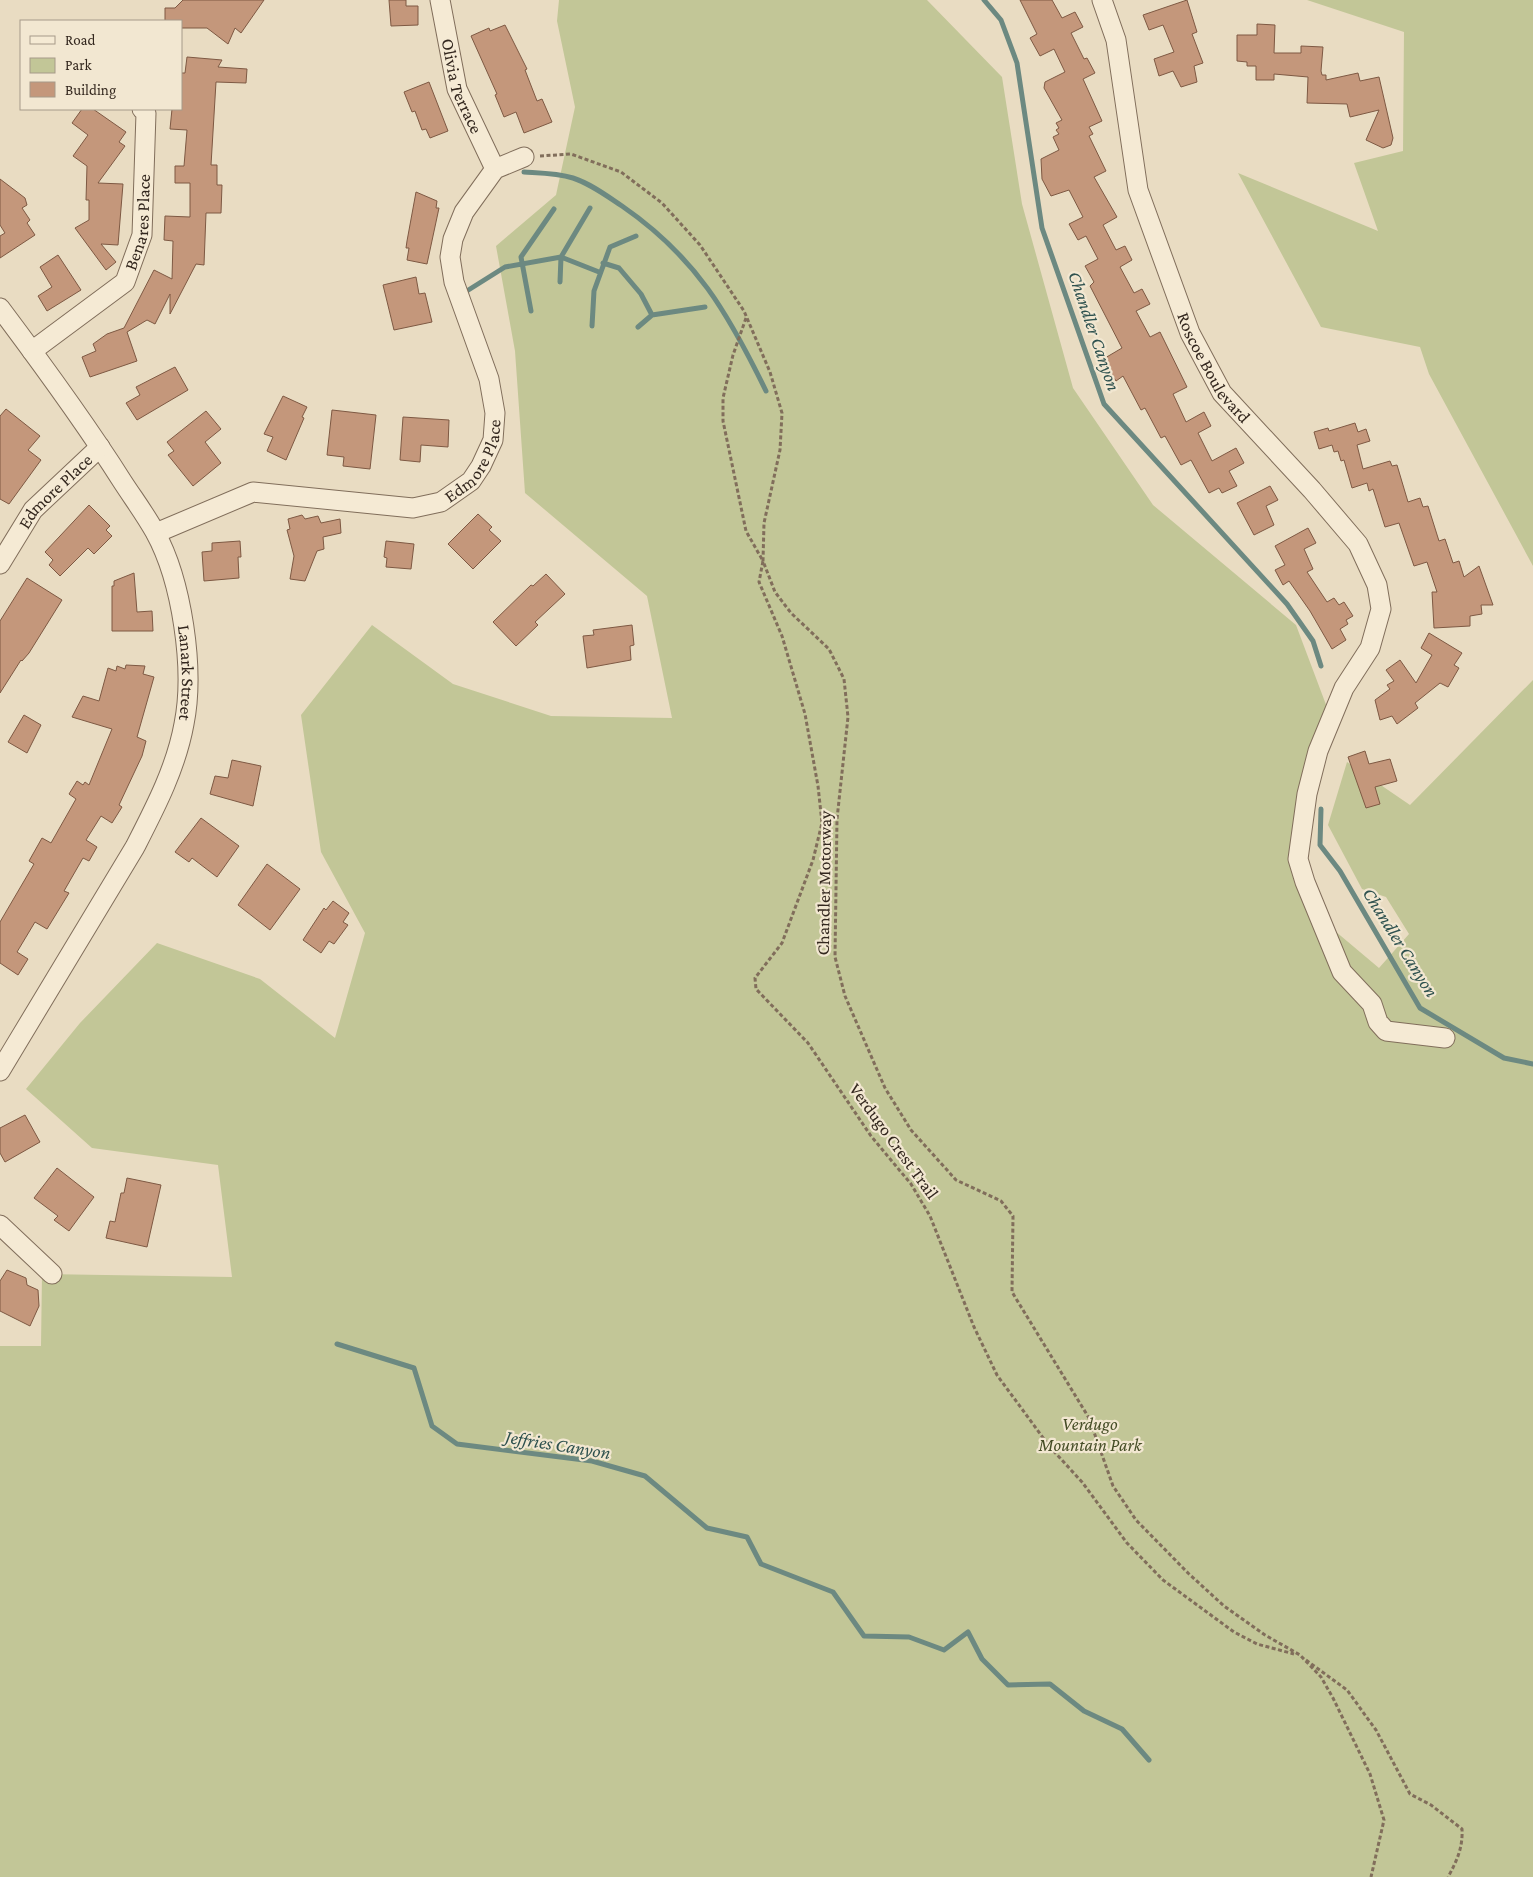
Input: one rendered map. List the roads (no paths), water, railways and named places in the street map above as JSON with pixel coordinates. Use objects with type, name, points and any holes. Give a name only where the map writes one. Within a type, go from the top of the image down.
[{"type":"street","name":"Olivia Terrace","points":[[440,0],[457,89],[495,168]]},
{"type":"street","name":"Roscoe Boulevard","points":[[1102,0],[1116,40],[1138,190],[1190,333],[1222,393],[1312,490],[1358,544],[1377,585],[1381,610],[1370,648],[1344,688],[1318,751],[1307,794],[1298,859],[1305,882],[1342,972],[1372,1004],[1378,1022],[1386,1031],[1445,1038]]},
{"type":"street","name":"Benares Place","points":[[32,351],[124,282],[142,235],[146,113],[143,110]]},
{"type":"street","points":[[495,168],[524,157]]},
{"type":"street","name":"Edmore Place","points":[[156,533],[253,492],[413,508],[441,502],[471,481],[481,466],[493,440],[495,405],[489,379],[454,282],[450,257],[453,239],[464,212],[495,168]]},
{"type":"street","name":"Lanark Street","points":[[0,308],[100,447],[156,533],[175,587],[186,643],[184,724],[168,778],[135,847],[0,1071]]},
{"type":"street","name":"Edmore Place","points":[[0,564],[34,510],[100,447]]},
{"type":"street","points":[[0,1225],[52,1274]]},
{"type":"waterway","name":"Chandler Canyon","points":[[984,0],[1001,20],[1017,63],[1042,228],[1104,404],[1287,604],[1313,641],[1321,666]]},
{"type":"waterway","points":[[524,172],[561,175],[586,183],[648,225],[670,245],[708,288],[738,336],[766,391]]},
{"type":"waterway","points":[[560,282],[561,257],[590,208]]},
{"type":"waterway","points":[[531,311],[521,257],[554,209]]},
{"type":"waterway","points":[[592,326],[594,291],[610,247],[636,236]]},
{"type":"waterway","points":[[462,294],[505,267],[561,257],[599,272]]},
{"type":"waterway","points":[[603,263],[619,268],[641,294],[652,315]]},
{"type":"waterway","points":[[638,327],[652,315],[705,307]]},
{"type":"waterway","name":"Chandler Canyon","points":[[1321,809],[1320,845],[1340,871],[1420,1008],[1504,1058],[1533,1064]]},
{"type":"waterway","name":"Jeffries Canyon","points":[[337,1344],[414,1368],[432,1426],[457,1444],[592,1461],[645,1476],[707,1528],[747,1537],[761,1564],[833,1592],[864,1636],[909,1637],[944,1650],[968,1632],[982,1659],[1008,1685],[1050,1684],[1084,1711],[1122,1729],[1149,1760]]},
{"type":"park label","name":"Verdugo Mountain Park","points":[[1090,1434]]}]
